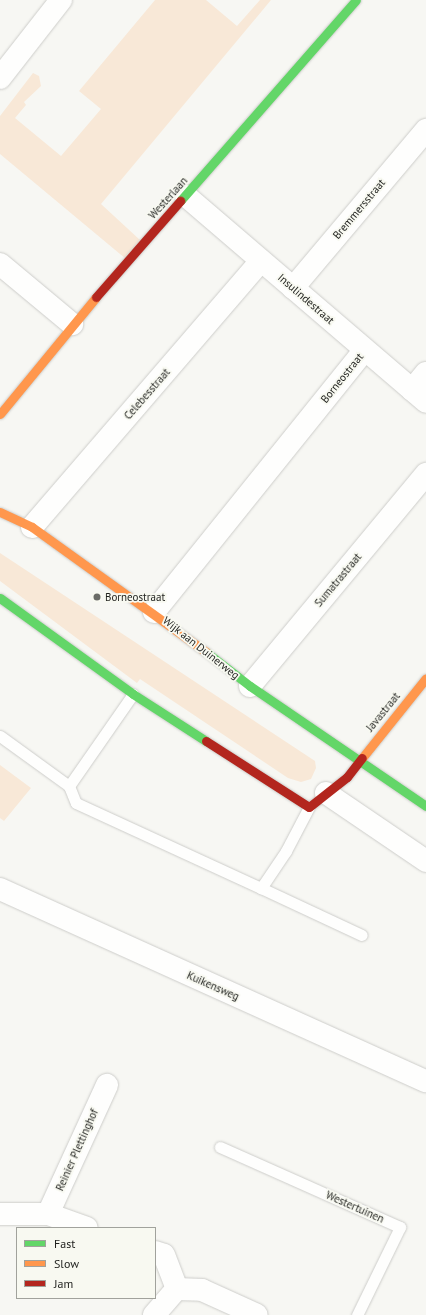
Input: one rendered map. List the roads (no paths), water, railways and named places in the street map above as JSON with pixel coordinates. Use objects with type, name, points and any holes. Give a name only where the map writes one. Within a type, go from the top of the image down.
[{"type":"street","name":"Westerlaan","points":[[0,414],[72,324],[186,196],[356,0]]},
{"type":"street","points":[[0,78],[60,1]]},
{"type":"street","name":"Bremmersstraat","points":[[292,288],[426,130]]},
{"type":"street","name":"Insulindestraat","points":[[186,196],[419,396]]},
{"type":"street","name":"Celebesstraat","points":[[32,527],[261,260]]},
{"type":"street","points":[[0,264],[72,324]]},
{"type":"street","name":"Borneostraat","points":[[154,612],[365,350]]},
{"type":"street","points":[[419,396],[426,373]]},
{"type":"street","name":"Sumatrastraat","points":[[250,686],[426,474]]},
{"type":"street","name":"Wijk aan Duinerweg","points":[[0,512],[32,527],[154,612],[250,686],[359,762],[426,806]]},
{"type":"street","points":[[0,598],[133,694],[309,807],[359,762]]},
{"type":"street","name":"Javastraat","points":[[359,762],[426,678]]},
{"type":"street","points":[[326,793],[426,861]]},
{"type":"street","name":"Kuikensweg","points":[[0,889],[426,1081]]},
{"type":"street","name":"Reinier Plettinghof","points":[[48,1214],[107,1085]]},
{"type":"street","points":[[0,1214],[48,1214],[84,1227]]},
{"type":"street","points":[[156,1252],[164,1255],[178,1289]]},
{"type":"street","points":[[154,1315],[178,1289],[202,1290],[257,1315]]},
{"type":"lane","points":[[69,786],[133,694]]},
{"type":"lane","points":[[0,736],[69,786],[76,803],[362,935]]},
{"type":"lane","points":[[261,888],[286,851],[309,807]]},
{"type":"lane","name":"Westertuinen","points":[[220,1147],[400,1228],[357,1315]]},
{"type":"place","name":"Borneostraat","points":[[97,597]]}]
